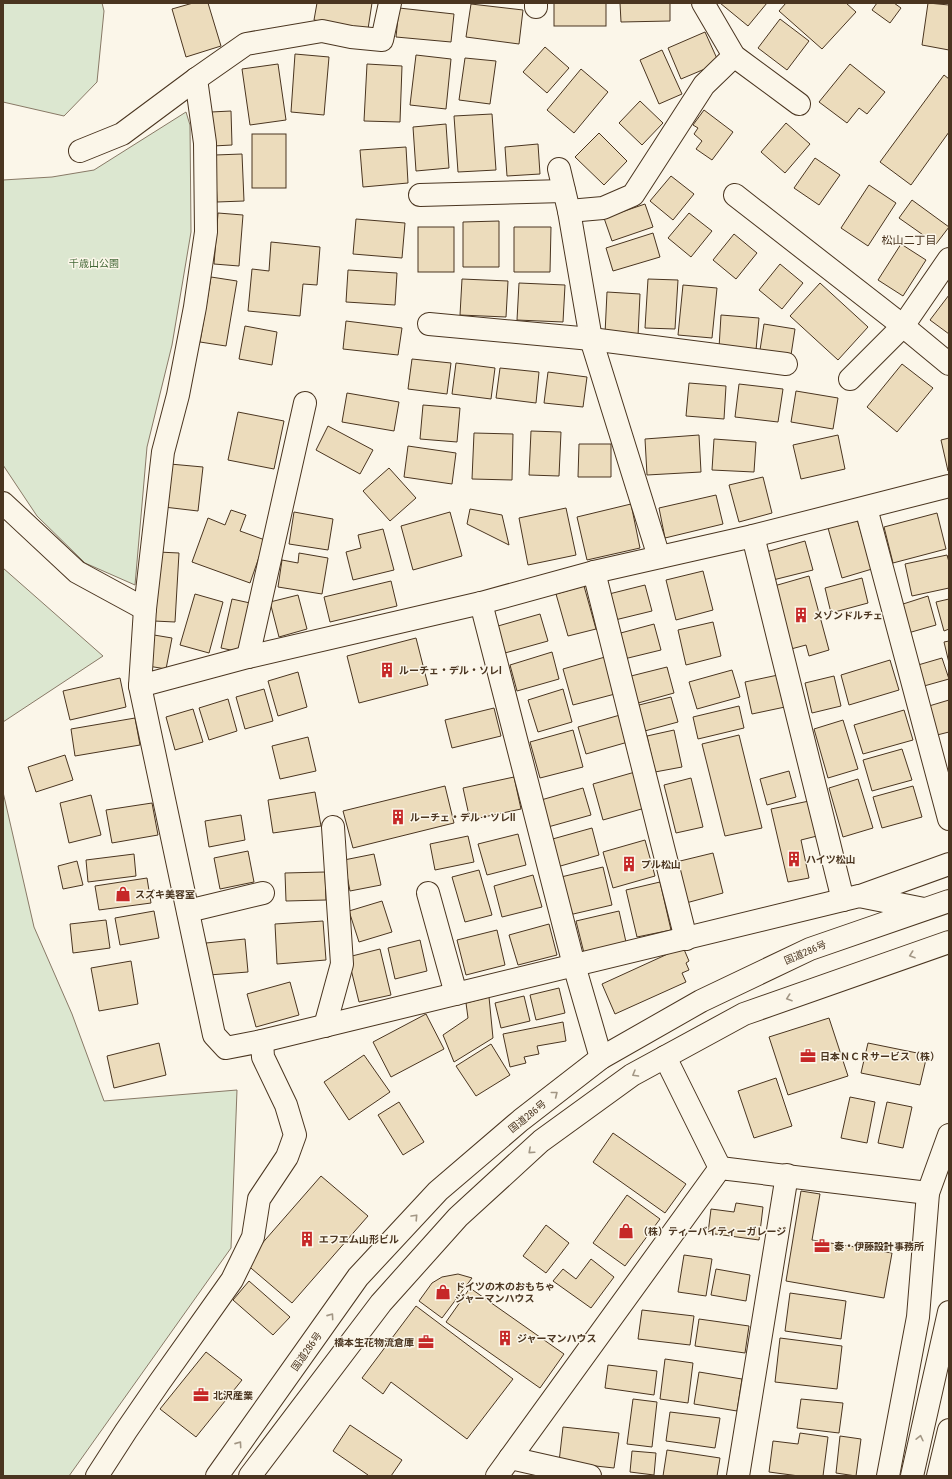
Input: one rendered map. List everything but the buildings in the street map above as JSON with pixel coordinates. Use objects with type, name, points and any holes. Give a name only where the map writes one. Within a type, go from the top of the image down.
[{"type":"main road","points":[[80,151],[122,134],[246,44],[322,31],[351,37],[382,40],[390,3]]},
{"type":"main road","points":[[703,3],[734,56],[799,104]]},
{"type":"main road","points":[[420,195],[566,201],[603,208],[633,194],[704,85],[734,56]]},
{"type":"main road","points":[[196,79],[205,143],[206,232],[178,395],[163,452],[145,608],[140,686],[214,1035],[226,1048],[325,1026],[851,898],[949,864]]},
{"type":"main road","points":[[559,169],[591,339],[658,557]]},
{"type":"main road","points":[[735,195],[903,326],[949,364]]},
{"type":"main road","points":[[850,379],[903,326],[949,259]]},
{"type":"main road","points":[[430,324],[591,339],[786,364]]},
{"type":"main road","points":[[248,657],[305,403]]},
{"type":"main road","points":[[140,686],[248,657],[481,602],[594,572],[753,536],[949,486]]},
{"type":"main road","points":[[3,503],[77,572],[145,608]]},
{"type":"main road","points":[[866,508],[949,819]]},
{"type":"main road","points":[[753,536],[851,898]]},
{"type":"main road","points":[[594,572],[686,939]]},
{"type":"main road","points":[[481,602],[574,966],[601,1058]]},
{"type":"main road","points":[[325,1026],[342,964],[333,827]]},
{"type":"main road","points":[[188,911],[263,893]]},
{"type":"main road","points":[[428,893],[456,994]]},
{"type":"main road","points":[[851,898],[924,909]]},
{"type":"main road","name":"国道286号","points":[[220,1475],[358,1277],[438,1191],[521,1120],[601,1058],[701,1001],[810,949],[949,901]]},
{"type":"main road","points":[[250,1476],[381,1303],[458,1218],[541,1141],[632,1075],[744,1014],[947,944]]},
{"type":"main road","points":[[97,1476],[159,1383],[232,1280],[253,1237],[259,1199],[287,1157],[295,1135],[286,1105],[264,1058],[262,1041]]},
{"type":"main road","points":[[665,1057],[720,1168]]},
{"type":"main road","points":[[888,1476],[918,1317],[928,1193],[949,1135]]},
{"type":"main road","points":[[720,1168],[928,1193]]},
{"type":"main road","points":[[497,1476],[720,1168]]},
{"type":"main road","points":[[738,1476],[787,1175]]},
{"type":"main road","points":[[912,1476],[949,1312]]},
{"type":"main road","points":[[938,1476],[949,1430]]},
{"type":"main road","points":[[510,1458],[590,1476]]},
{"type":"green space","points":[[3,3],[102,3],[104,11],[97,82],[64,116],[3,102]]},
{"type":"green space","name":"千歳山公園","points":[[186,112],[190,125],[191,232],[172,345],[147,447],[135,585],[85,563],[37,516],[3,465],[3,180],[52,177],[94,170]]},
{"type":"green space","points":[[3,568],[103,656],[3,722]]},
{"type":"green space","points":[[3,792],[34,927],[72,1014],[104,1101],[237,1090],[231,1248],[69,1476],[3,1476]]},
{"type":"place","name":"メゾンドルチェ","points":[[801,615]]},
{"type":"place","name":"ルーチェ・デル・ソレI","points":[[387,670]]},
{"type":"place","name":"ルーチェ・デル・ソレII","points":[[398,817]]},
{"type":"place","name":"ハイツ松山","points":[[794,859]]},
{"type":"place","name":"プル松山","points":[[629,864]]},
{"type":"place","name":"スズキ美容室","points":[[123,894]]},
{"type":"place","name":"日本ＮＣＲサービス（株）","points":[[808,1056]]},
{"type":"place","name":"（株）ティーバイティーガレージ","points":[[626,1231]]},
{"type":"place","name":"エフエム山形ビル","points":[[307,1239]]},
{"type":"place","name":"秦・伊藤設計事務所","points":[[822,1246]]},
{"type":"place","name":"ドイツの木のおもちゃ ジャーマンハウス","points":[[443,1292]]},
{"type":"place","name":"ジャーマンハウス","points":[[505,1338]]},
{"type":"place","name":"橋本生花物流倉庫","points":[[426,1342]]},
{"type":"place","name":"北沢産業","points":[[201,1395]]},
{"type":"district","name":"松山二丁目","points":[[909,240]]}]
